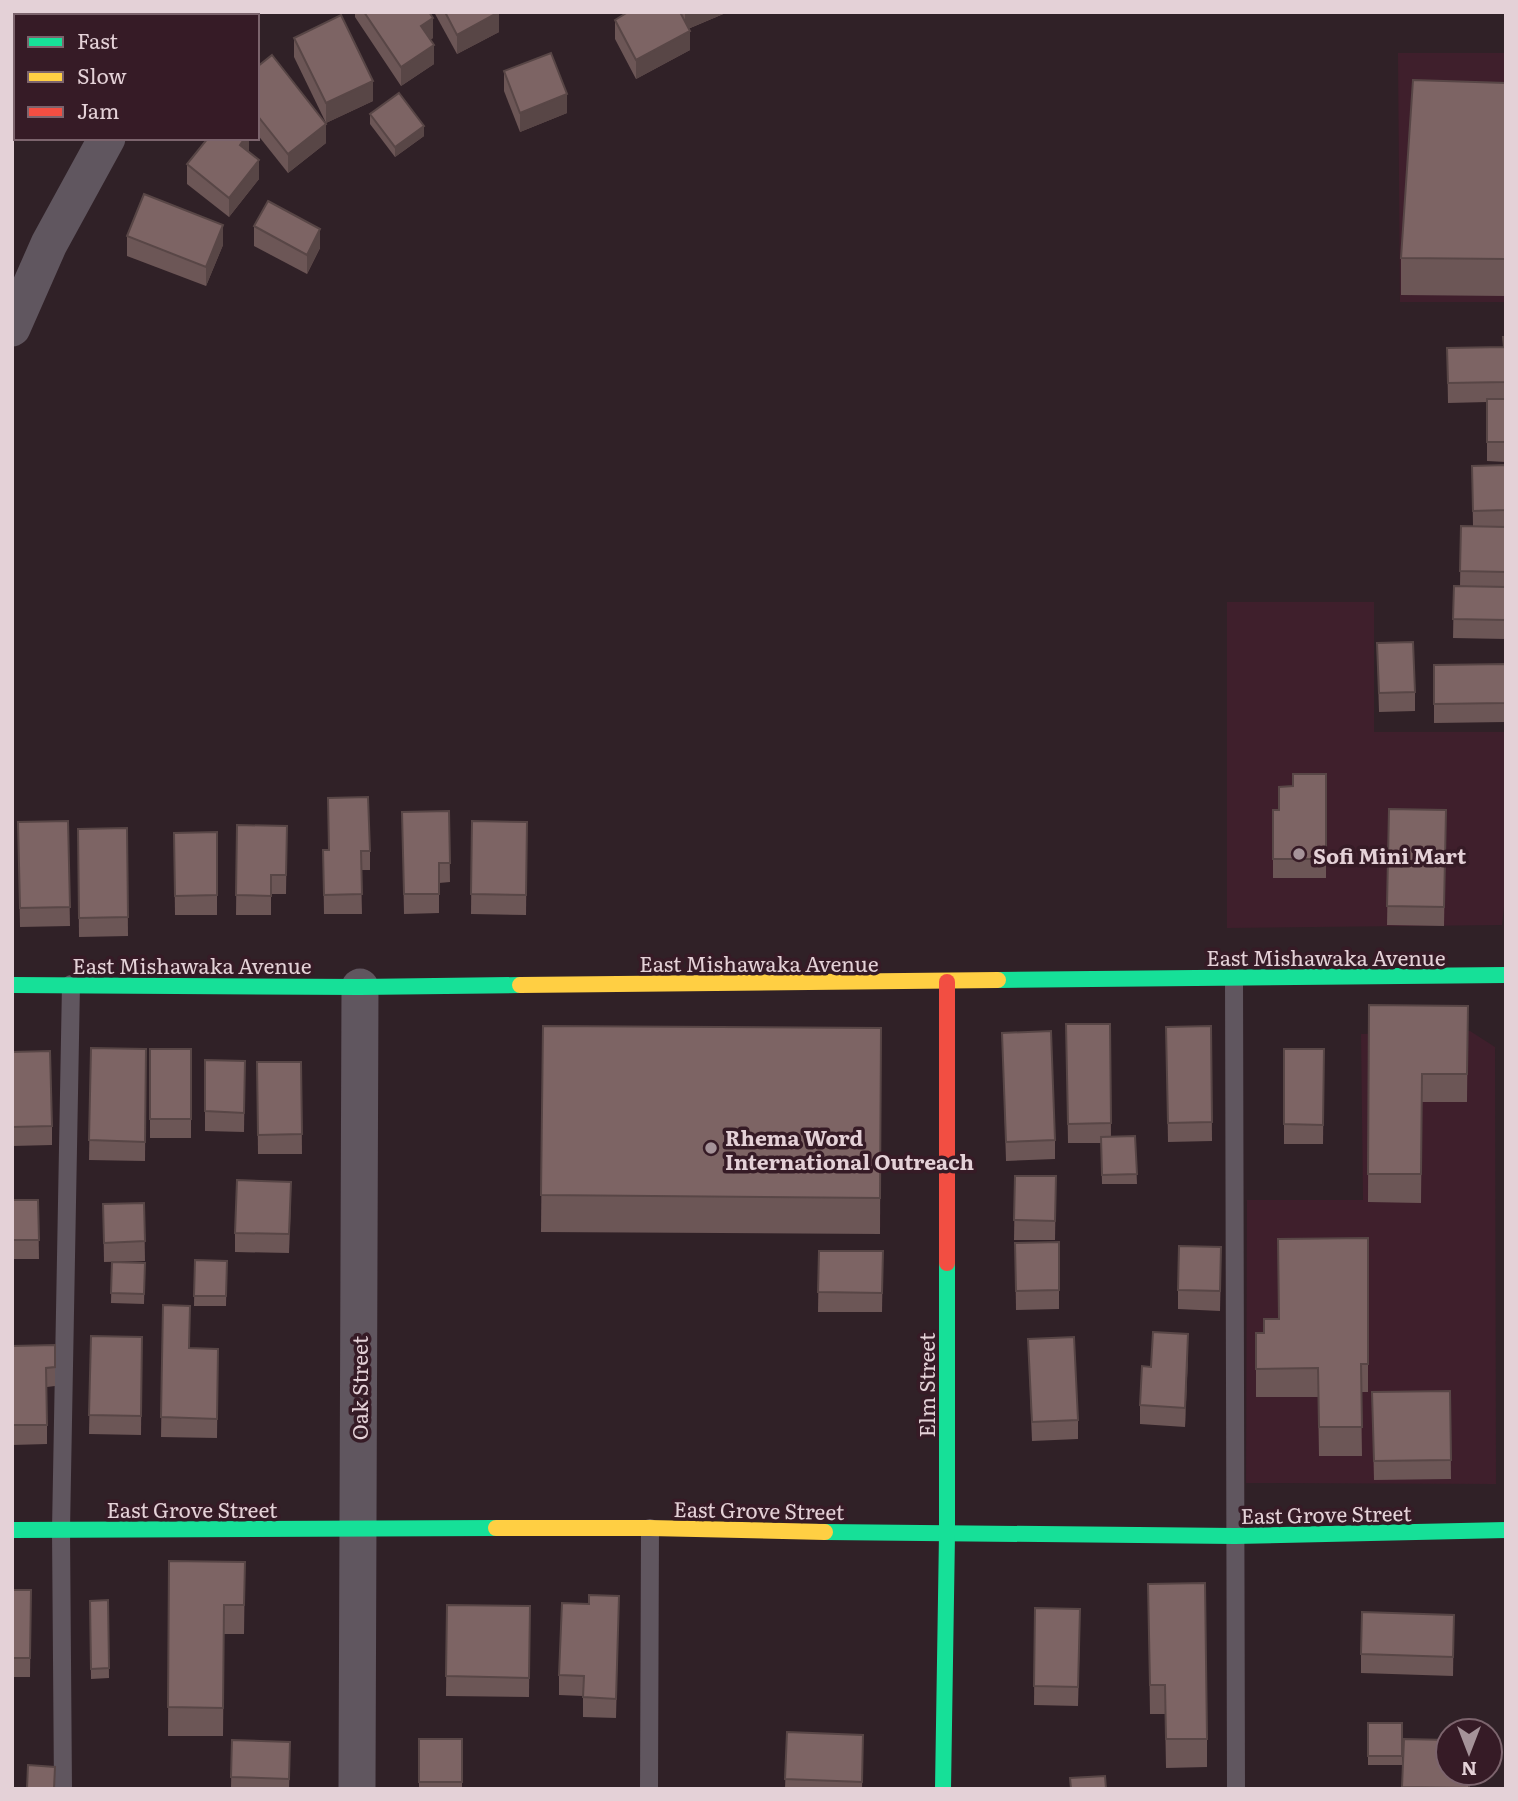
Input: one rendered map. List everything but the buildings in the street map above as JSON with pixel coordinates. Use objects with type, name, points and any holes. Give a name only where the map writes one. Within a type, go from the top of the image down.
[{"type":"street","points":[[12,328],[49,244],[106,140]]},
{"type":"street","name":"East Mishawaka Avenue","points":[[12,985],[360,987],[1506,975]]},
{"type":"street","name":"Elm Street","points":[[943,1789],[947,1534],[947,982]]},
{"type":"street","name":"Oak Street","points":[[357,1789],[360,987]]},
{"type":"street","name":"East Grove Street","points":[[12,1530],[650,1528],[1235,1536],[1506,1530]]},
{"type":"lane","points":[[1234,977],[1236,1789]]},
{"type":"lane","points":[[62,1789],[61,1530],[71,984]]},
{"type":"lane","points":[[649,1789],[650,1528]]},
{"type":"shaded area","points":[[1398,53],[1506,53],[1506,302],[1400,302]]},
{"type":"shaded area","points":[[1227,602],[1374,602],[1374,732],[1506,732],[1506,890],[1502,925],[1227,928]]},
{"type":"shaded area","points":[[1470,1031],[1495,1047],[1496,1484],[1246,1483],[1247,1200],[1363,1200],[1361,1034]]},
{"type":"traffic: fast","points":[[998,980],[1506,975]]},
{"type":"traffic: fast","points":[[12,985],[520,985]]},
{"type":"traffic: fast","points":[[943,1789],[947,1263]]},
{"type":"traffic: fast","points":[[12,1530],[496,1528]]},
{"type":"traffic: fast","points":[[825,1532],[1235,1536],[1506,1530]]},
{"type":"traffic: slow","points":[[520,985],[998,980]]},
{"type":"traffic: slow","points":[[496,1528],[825,1532]]},
{"type":"traffic: jam","points":[[947,982],[947,1263]]},
{"type":"place","name":"Sofi Mini Mart","points":[[1299,854]]},
{"type":"place","name":"Rhema Word International Outreach","points":[[711,1148]]}]
